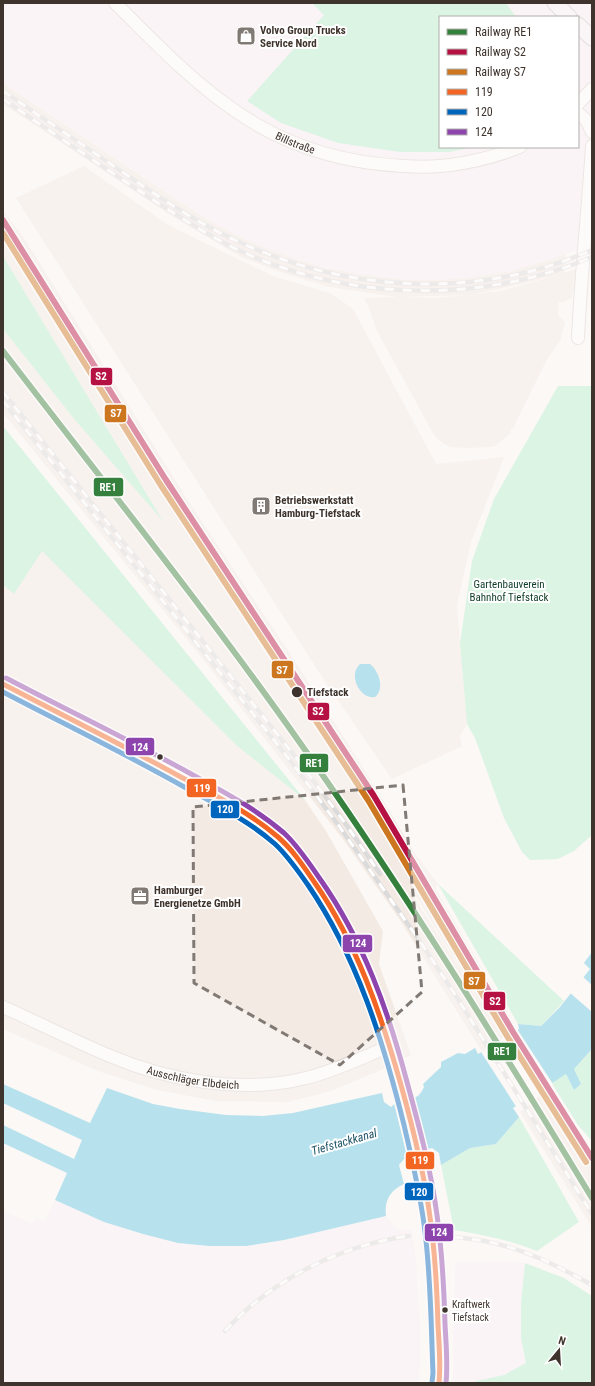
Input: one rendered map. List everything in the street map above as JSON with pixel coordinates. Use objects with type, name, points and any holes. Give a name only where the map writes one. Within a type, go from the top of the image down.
[{"type":"main road","points":[[555,3],[568,16]]},
{"type":"main road","points":[[579,26],[592,38]]},
{"type":"street","name":"Billstraße","points":[[115,3],[207,90],[227,106],[279,137],[298,145],[332,156],[361,162],[379,165],[418,166],[448,165],[485,159],[517,148]]},
{"type":"street","points":[[579,103],[592,90]]},
{"type":"street","points":[[579,114],[587,121],[592,132]]},
{"type":"street","points":[[578,338],[580,293],[588,210],[592,146]]},
{"type":"street","points":[[3,684],[186,780],[242,812],[277,837],[305,868],[334,911],[359,961],[390,1046],[419,1158],[433,1247],[437,1295],[440,1373],[439,1383]]},
{"type":"street","name":"Ausschläger Elbdeich","points":[[3,1007],[111,1057],[144,1068],[191,1080],[223,1084],[275,1084],[306,1078],[327,1072],[390,1046]]},
{"type":"highlighted area","points":[[403,785],[422,992],[340,1065],[194,983],[193,807]]},
{"type":"shaded area","points":[[3,3],[592,3],[592,244],[546,261],[510,271],[467,278],[408,280],[358,274],[325,268],[270,250],[221,227],[186,206],[3,83]]},
{"type":"shaded area","points":[[3,83],[202,216],[244,239],[296,259],[325,268],[358,274],[408,280],[436,280],[467,278],[510,271],[566,254],[564,273],[576,269],[572,298],[564,302],[559,302],[558,315],[565,322],[560,341],[546,361],[513,428],[510,431],[511,433],[495,446],[468,448],[450,447],[434,435],[377,331],[364,298],[397,297],[329,287],[277,271],[241,257],[175,218],[3,104]],"holes":[[[559,275],[501,291],[469,295]],[[469,295],[433,298],[402,297]]]},
{"type":"shaded area","points":[[84,166],[168,225],[273,276],[332,294],[353,309],[436,464],[504,457],[471,542],[457,605],[467,724],[460,736],[462,746],[392,779],[324,680],[16,198]]},
{"type":"shaded area","points":[[3,211],[22,235],[192,507],[293,658],[352,750],[416,855],[438,884],[435,888],[514,1024],[502,1036],[506,1043],[485,1056],[400,920],[342,838],[206,663],[3,413],[3,329],[75,420],[161,518],[3,256]],"holes":[[[406,884],[419,901],[477,996]]]},
{"type":"shaded area","points":[[42,550],[236,745],[305,800],[326,831],[383,931],[379,964],[411,1055],[388,1067],[331,1091],[288,1102],[216,1101],[157,1090],[98,1071],[3,1029],[3,585],[14,594]]},
{"type":"shaded area","points":[[551,1087],[592,1150],[592,1227],[520,1112]]},
{"type":"shaded area","name":"Kraftwerk Tiefstack","points":[[55,1200],[104,1222],[143,1234],[178,1243],[209,1246],[246,1246],[284,1240],[386,1216],[398,1229],[412,1230],[420,1324],[420,1365],[418,1383],[3,1383],[3,1211],[32,1224],[36,1218],[45,1221]]},
{"type":"shaded area","points":[[508,1261],[525,1263],[521,1303],[521,1338],[526,1363],[504,1375],[476,1381],[475,1383],[453,1383],[455,1262]]},
{"type":"green space","points":[[312,3],[506,3],[515,16],[439,16],[439,148],[470,148],[449,152],[400,152],[338,143],[281,123],[247,101],[324,15]]},
{"type":"green space","points":[[3,256],[163,521],[75,420],[3,329]]},
{"type":"green space","name":"Gartenbauverein Bahnhof Tiefstack","points":[[558,386],[592,386],[592,835],[574,851],[558,859],[530,860],[522,852],[504,818],[475,738],[467,724],[460,643],[472,561],[494,499]]},
{"type":"green space","points":[[3,426],[305,800],[236,745],[42,551],[14,594],[3,585]]},
{"type":"green space","points":[[438,884],[564,1001],[541,1026],[518,1024]]},
{"type":"green space","points":[[592,1049],[592,1141],[578,1125],[551,1082],[566,1074],[574,1090],[581,1084],[574,1069]]},
{"type":"green space","points":[[519,1117],[579,1222],[537,1251],[496,1238],[454,1230],[441,1165],[470,1148],[496,1144]]},
{"type":"green space","points":[[525,1263],[564,1278],[592,1296],[592,1383],[475,1383],[476,1381],[504,1375],[526,1363],[521,1338],[521,1303]]},
{"type":"water","points":[[360,664],[370,664],[378,675],[380,680],[380,689],[375,697],[365,695],[357,686],[355,675],[356,669]]},
{"type":"water","name":"Tiefstackkanal","points":[[592,952],[592,1049],[574,1069],[581,1084],[574,1090],[566,1074],[513,1108],[519,1117],[496,1144],[470,1148],[441,1165],[439,1153],[432,1148],[428,1149],[429,1155],[408,1160],[408,1157],[404,1159],[399,1165],[404,1184],[395,1189],[389,1197],[386,1206],[386,1216],[284,1240],[246,1246],[209,1246],[178,1243],[104,1222],[55,1200],[67,1173],[3,1143],[3,1125],[74,1159],[82,1140],[3,1103],[3,1084],[90,1123],[107,1088],[153,1104],[226,1115],[263,1116],[293,1113],[382,1093],[384,1102],[391,1107],[396,1103],[413,1099],[419,1095],[424,1087],[423,1084],[441,1067],[441,1062],[458,1053],[465,1054],[475,1048],[478,1054],[519,1029],[518,1024],[541,1026],[560,1007],[590,969],[584,963]]},
{"type":"pier","points":[[582,976],[592,985],[592,1012],[569,992]]},
{"type":"pier","points":[[517,1029],[553,1084],[517,1108],[481,1052]]},
{"type":"pier","points":[[415,1098],[429,1155],[408,1160],[394,1103]]},
{"type":"railway","points":[[3,91],[161,198],[221,234],[280,258],[324,271],[368,280],[414,284],[459,283],[504,277],[549,266],[592,250]]},
{"type":"railway","points":[[3,99],[141,192],[215,238],[271,264],[316,277],[362,286],[409,290],[456,290],[502,284],[548,273],[592,257]]},
{"type":"railway","points":[[3,392],[294,755],[345,823],[380,874]]},
{"type":"railway","points":[[3,401],[289,759],[339,826],[419,940],[456,996],[592,1214]]},
{"type":"railway","points":[[225,1331],[243,1313],[264,1296],[309,1268],[358,1247],[409,1236]]},
{"type":"railway","points":[[454,1237],[484,1241],[513,1248],[540,1258],[592,1285]]},
{"type":"rail line","name":"S2","points":[[3,220],[166,480],[374,796],[513,1032],[592,1158]]},
{"type":"rail line","name":"S7","points":[[3,233],[160,484],[368,800],[507,1036],[586,1162]]},
{"type":"rail line","name":"RE1","points":[[3,351],[226,641],[337,796],[449,966],[592,1198]]},
{"type":"transit line","name":"124","points":[[6,678],[140,746],[236,799],[260,815],[284,833],[294,843],[335,902],[361,951],[382,1002],[400,1055],[424,1148],[437,1215],[440,1242],[447,1354],[446,1383]]},
{"type":"transit line","name":"119","points":[[3,684],[135,752],[255,819],[289,847],[330,906],[355,955],[376,1006],[401,1085],[418,1150],[428,1200],[432,1230],[440,1354],[439,1383]]},
{"type":"transit line","name":"120","points":[[3,692],[163,775],[244,821],[275,844],[289,859],[325,912],[341,941],[366,1000],[387,1062],[410,1151],[421,1205],[427,1250],[430,1285],[432,1382]]},
{"type":"place","name":"Volvo Group Trucks Service Nord","points":[[246,36]]},
{"type":"place","name":"Betriebswerkstatt Hamburg-Tiefstack","points":[[261,506]]},
{"type":"place","name":"Tiefstack","points":[[297,692]]},
{"type":"place","name":"Hamburger Energienetze GmbH","points":[[140,896]]},
{"type":"place","name":"Kraftwerk Tiefstack","points":[[445,1310]]}]
